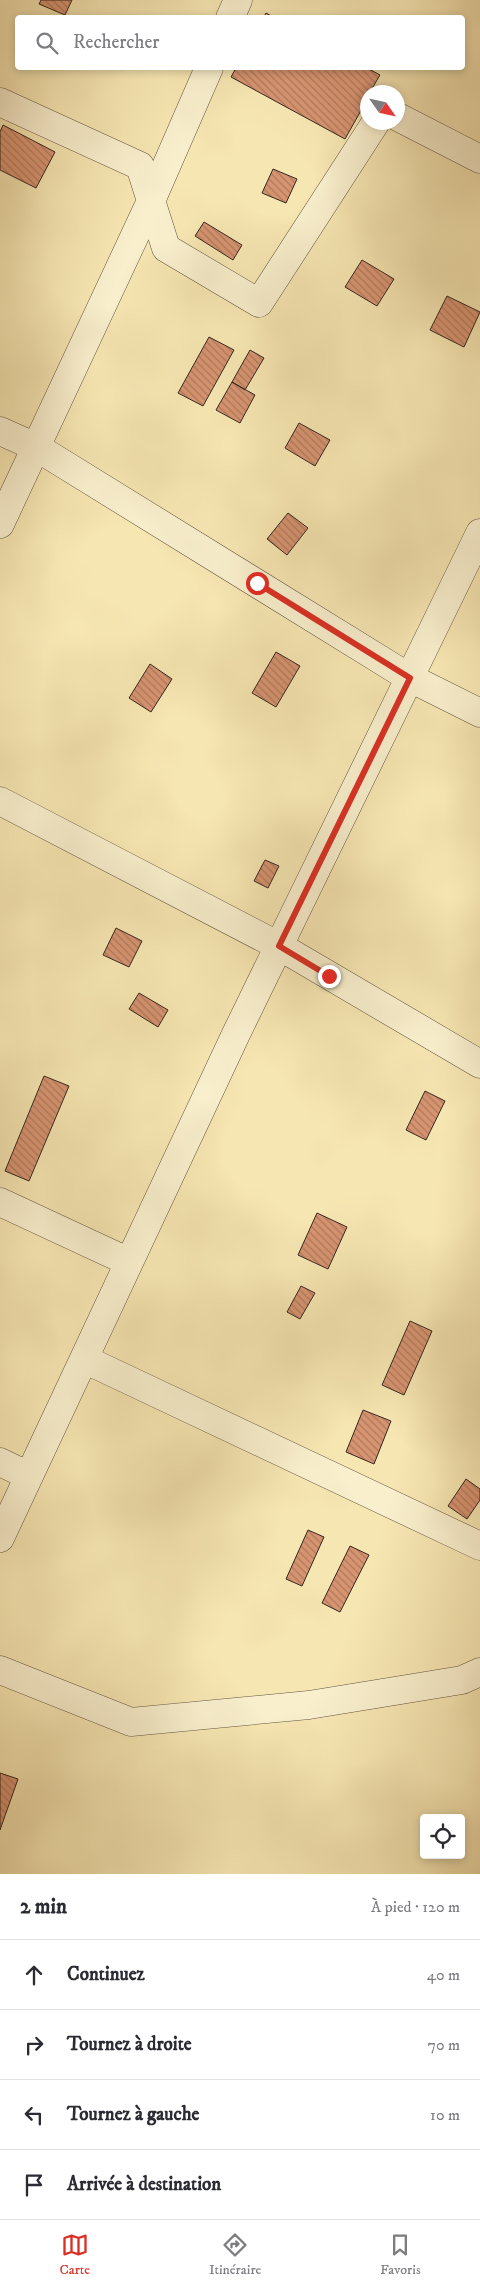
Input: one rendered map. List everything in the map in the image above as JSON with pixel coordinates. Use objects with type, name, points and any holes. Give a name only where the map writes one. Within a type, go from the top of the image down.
[{"type":"street","points":[[231,15],[238,0]]},
{"type":"street","points":[[0,524],[151,201],[208,70]]},
{"type":"street","points":[[0,102],[140,166],[166,248],[259,303],[371,130]]},
{"type":"street","points":[[405,121],[480,159]]},
{"type":"street","points":[[0,431],[36,446],[410,678],[480,713]]},
{"type":"street","points":[[0,1538],[279,946],[480,533]]},
{"type":"street","points":[[0,801],[279,946],[480,1064]]},
{"type":"street","points":[[0,1202],[129,1262]]},
{"type":"street","points":[[84,1359],[480,1546]]},
{"type":"street","points":[[0,1462],[29,1476]]},
{"type":"street","points":[[0,1670],[131,1722],[309,1705],[462,1680],[480,1672]]},
{"type":"building","points":[[41,0],[72,0],[65,15],[39,4]]},
{"type":"building","points":[[235,70],[371,70],[380,75],[374,85],[360,85],[360,112],[345,139],[231,77]]},
{"type":"building","points":[[3,125],[55,152],[36,188],[0,170],[0,132]]},
{"type":"building","points":[[273,169],[297,179],[286,203],[262,193]]},
{"type":"building","points":[[204,222],[242,245],[233,260],[195,236]]},
{"type":"building","points":[[362,260],[394,279],[377,306],[345,287]]},
{"type":"building","points":[[447,296],[480,312],[464,347],[430,330]]},
{"type":"building","points":[[209,337],[234,350],[203,406],[178,393]]},
{"type":"building","points":[[250,350],[264,358],[245,390],[232,382]]},
{"type":"building","points":[[232,382],[255,395],[240,423],[216,410]]},
{"type":"building","points":[[299,423],[330,440],[315,466],[285,448]]},
{"type":"building","points":[[288,513],[308,528],[287,555],[267,539]]},
{"type":"building","points":[[276,652],[300,666],[276,707],[252,693]]},
{"type":"building","points":[[150,664],[172,679],[151,712],[129,698]]},
{"type":"building","points":[[265,860],[279,866],[268,888],[254,881]]},
{"type":"building","points":[[116,928],[142,941],[129,967],[103,955]]},
{"type":"building","points":[[139,993],[168,1010],[158,1027],[129,1009]]},
{"type":"building","points":[[44,1076],[69,1086],[29,1181],[5,1171]]},
{"type":"building","points":[[425,1091],[445,1101],[426,1140],[406,1130]]},
{"type":"building","points":[[317,1213],[347,1227],[328,1269],[298,1255]]},
{"type":"building","points":[[301,1286],[315,1293],[300,1319],[287,1312]]},
{"type":"building","points":[[410,1321],[432,1331],[404,1395],[382,1385]]},
{"type":"building","points":[[363,1410],[391,1421],[374,1464],[346,1452]]},
{"type":"building","points":[[466,1479],[480,1489],[480,1500],[467,1519],[448,1506]]},
{"type":"building","points":[[308,1530],[324,1537],[302,1586],[286,1579]]},
{"type":"building","points":[[350,1546],[369,1555],[340,1612],[322,1603]]},
{"type":"building","points":[[0,1773],[18,1779],[0,1830]]},
{"type":"route","points":[[257,583],[410,678],[279,946],[329,976]]}]
